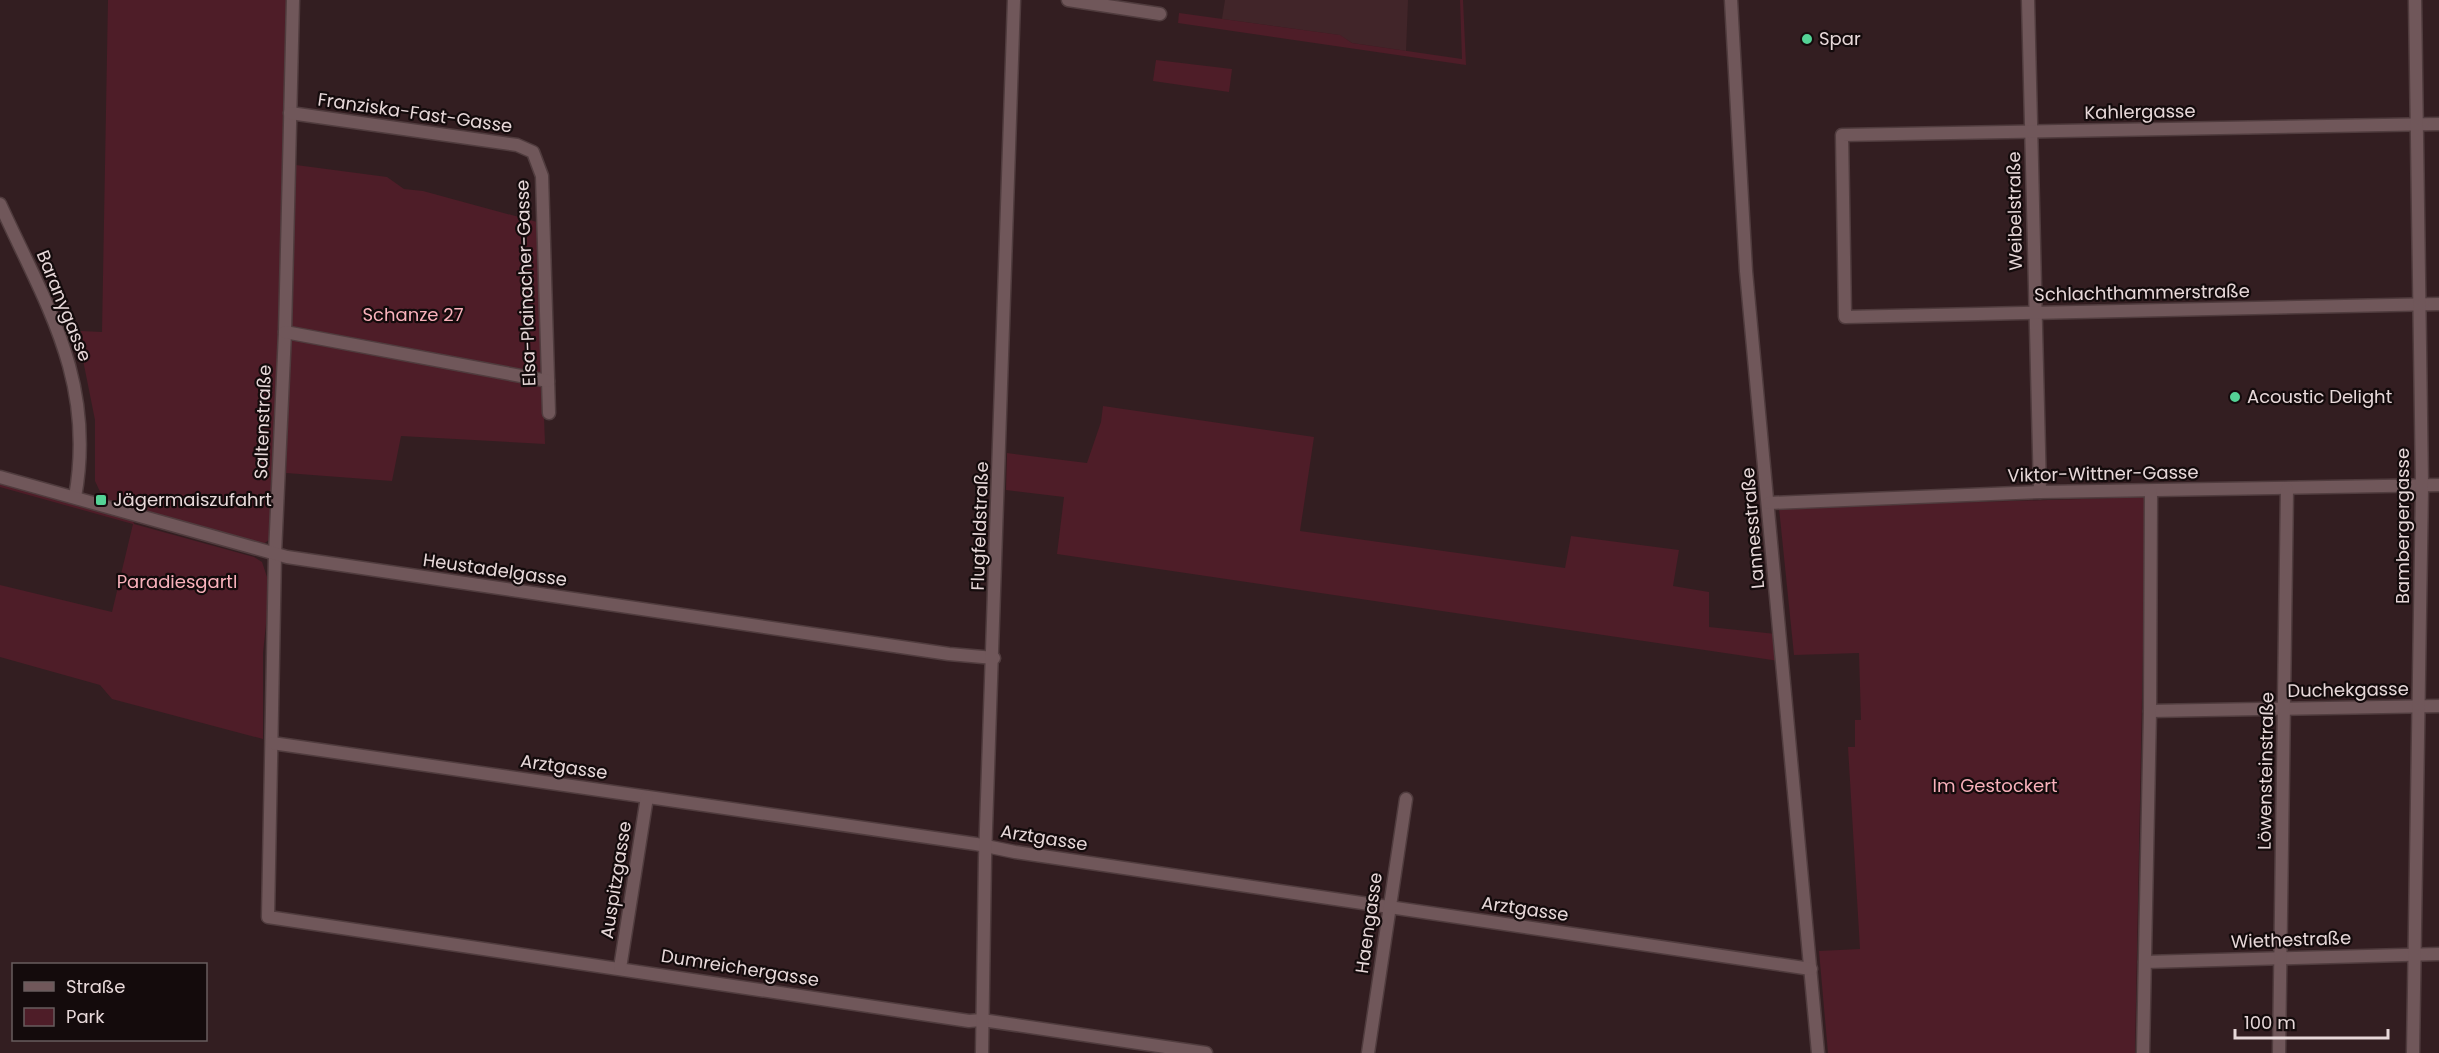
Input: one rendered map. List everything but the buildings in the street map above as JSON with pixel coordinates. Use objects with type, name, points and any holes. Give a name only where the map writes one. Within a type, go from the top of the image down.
[{"type":"street","name":"Saltenstraße","points":[[268,917],[275,554],[285,332],[293,0]]},
{"type":"street","name":"Flugfeldstraße","points":[[981,1053],[1014,0]]},
{"type":"street","points":[[1068,0],[1160,14]]},
{"type":"street","name":"Lannesstraße","points":[[1731,0],[1746,271],[1818,1053]]},
{"type":"street","name":"Weibelstraße","points":[[2028,0],[2040,492]]},
{"type":"street","name":"Bambergergasse","points":[[2413,1053],[2422,486],[2415,0]]},
{"type":"street","name":"Franziska-Fast-Gasse","points":[[290,113],[517,145],[533,152]]},
{"type":"street","name":"Kahlergasse","points":[[1845,317],[1842,135],[2439,124]]},
{"type":"street","name":"Elsa-Plainacher-Gasse","points":[[533,152],[542,176],[549,413]]},
{"type":"street","name":"Baranygasse","points":[[0,204],[62,339],[76,388],[81,456],[75,497]]},
{"type":"street","name":"Schlachthammerstraße","points":[[1845,317],[2439,304]]},
{"type":"street","points":[[285,332],[548,381]]},
{"type":"street","name":"Heustadelgasse","points":[[0,477],[275,554],[950,654],[993,658]]},
{"type":"street","name":"Viktor-Wittner-Gasse","points":[[1769,503],[2040,492],[2439,485]]},
{"type":"street","name":"Löwensteinstraße","points":[[2279,1053],[2287,489]]},
{"type":"street","points":[[2143,1053],[2151,711],[2151,491]]},
{"type":"street","name":"Duchekgasse","points":[[2151,711],[2439,706]]},
{"type":"street","name":"Arztgasse","points":[[272,743],[1811,969]]},
{"type":"street","name":"Auspitzgasse","points":[[620,968],[647,797]]},
{"type":"street","name":"Haengasse","points":[[1368,1053],[1406,799]]},
{"type":"street","name":"Dumreichergasse","points":[[268,917],[969,1021],[982,1020],[1206,1053]]},
{"type":"street","name":"Wiethestraße","points":[[2145,962],[2439,954]]},
{"type":"shaded area","points":[[1225,0],[1408,0],[1406,51],[1352,43],[1339,35],[1222,19]]},
{"type":"green space","points":[[108,0],[287,0],[273,537],[262,545],[104,500],[95,481],[95,420],[82,355],[81,331],[102,332]]},
{"type":"green space","points":[[1460,0],[1463,0],[1466,65],[1178,23],[1179,13],[1340,35],[1352,43],[1462,59]]},
{"type":"green space","points":[[1156,60],[1232,69],[1229,92],[1153,81]]},
{"type":"green space","name":"Schanze 27","points":[[296,165],[387,177],[404,189],[423,191],[537,222],[545,444],[401,436],[392,481],[286,473]]},
{"type":"green space","points":[[1103,406],[1314,437],[1300,531],[1565,568],[1571,536],[1679,550],[1673,586],[1709,592],[1709,627],[1776,634],[1779,661],[1057,554],[1064,497],[1006,490],[1007,453],[1087,463],[1101,422]]},
{"type":"green space","name":"Paradiesgartl","points":[[0,482],[133,520],[134,524],[254,557],[262,562],[270,586],[263,653],[263,739],[112,699],[100,685],[0,657],[0,585],[112,612],[133,524],[0,487]]},
{"type":"green space","name":"Im Gestockert","points":[[2146,497],[2135,1053],[1828,1053],[1819,951],[1860,949],[1848,747],[1855,747],[1855,720],[1861,720],[1859,653],[1794,655],[1779,508]]},
{"type":"place","name":"Spar","points":[[1807,39]]},
{"type":"place","name":"Acoustic Delight","points":[[2235,397]]},
{"type":"place","name":"Jägermaiszufahrt","points":[[101,500]]}]
